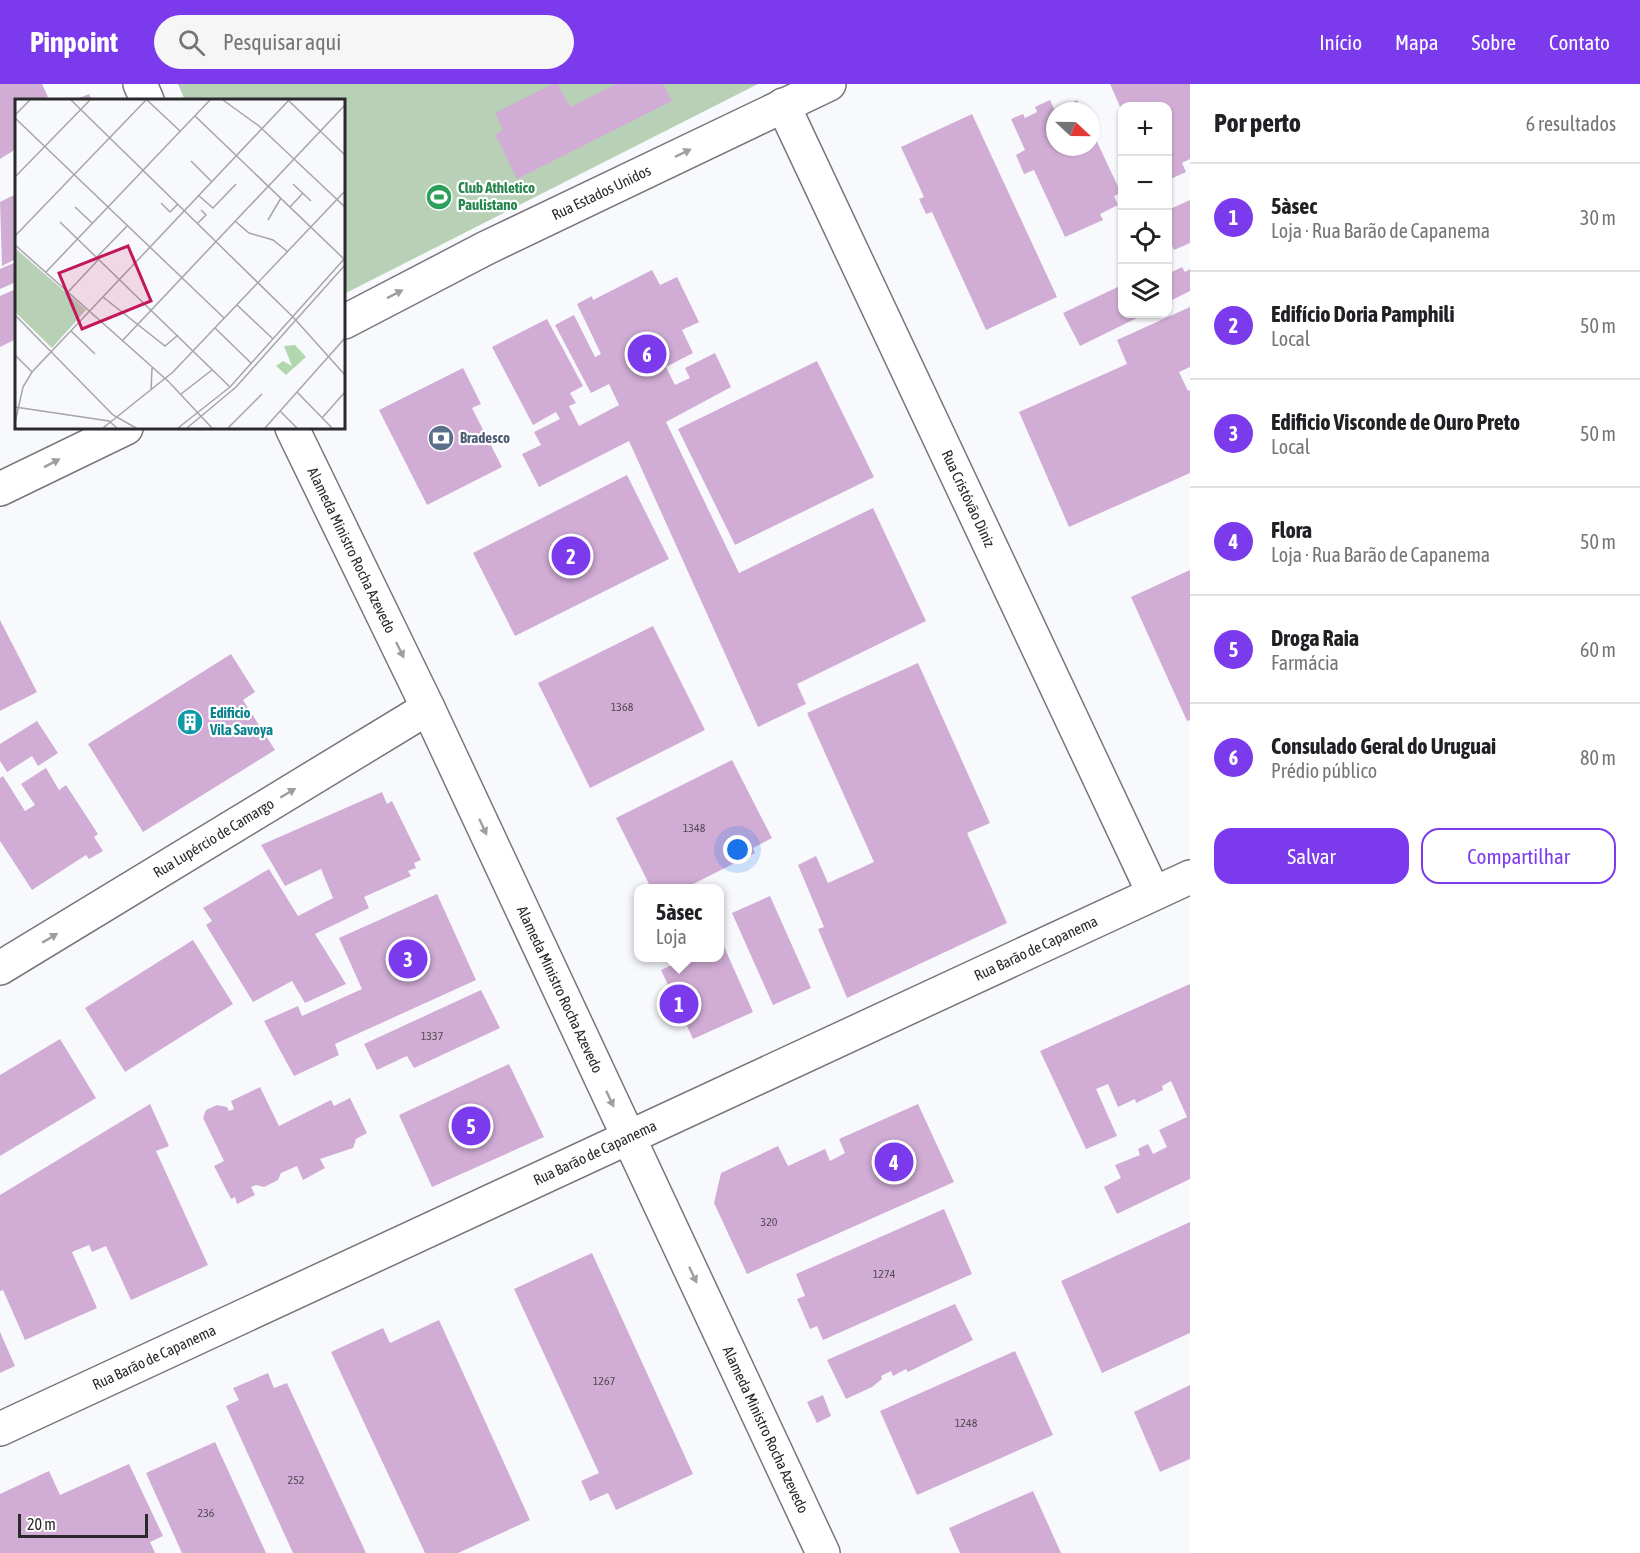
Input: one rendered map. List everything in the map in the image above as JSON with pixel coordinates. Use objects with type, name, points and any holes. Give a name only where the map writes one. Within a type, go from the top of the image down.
[{"type":"street","points":[[140,84],[147,99]]},
{"type":"street","name":"Rua Estados Unidos","points":[[345,320],[486,248],[829,84]]},
{"type":"street","name":"Rua Cristóvão Diniz","points":[[783,105],[1153,892]]},
{"type":"street","points":[[0,489],[124,429]]},
{"type":"street","name":"Alameda Ministro Rocha Azevedo","points":[[292,429],[428,708],[823,1553]]},
{"type":"street","name":"Rua Lupércio de Camargo","points":[[0,968],[428,708]]},
{"type":"street","name":"Rua Barão de Capanema","points":[[0,1430],[1153,892],[1190,878]]},
{"type":"green space","name":"Club Athletico Paulistano","points":[[178,84],[758,84],[345,293],[345,99],[185,99]]},
{"type":"building","points":[[0,84],[42,84],[48,97],[15,99],[15,150],[0,159]]},
{"type":"building","points":[[553,84],[558,84],[570,107],[616,84],[663,84],[672,101],[517,179],[495,134],[503,130],[495,113]]},
{"type":"building","points":[[1110,84],[1190,84],[1190,159],[1182,163],[1186,172],[1172,178],[1172,102],[1118,102]]},
{"type":"building","points":[[89,94],[92,99],[76,99]]},
{"type":"building","points":[[1050,100],[1051,102],[1046,102],[1046,156],[1100,156],[1100,148],[1118,187],[1118,194],[1114,196],[1118,205],[1100,214],[1103,220],[1065,237],[1034,170],[1024,174],[1016,155],[1025,150],[1011,119],[1023,114],[1025,118],[1037,112],[1035,107]]},
{"type":"building","points":[[972,114],[1057,297],[986,330],[932,212],[926,214],[919,199],[924,197],[901,147]]},
{"type":"building","points":[[15,194],[15,260],[2,266],[0,202]]},
{"type":"building","points":[[1190,200],[1190,243],[1174,250],[1172,245],[1172,208]]},
{"type":"building","points":[[15,262],[15,282],[0,289],[0,269]]},
{"type":"building","points":[[1182,267],[1185,272],[1190,269],[1190,291],[1172,300],[1172,272]]},
{"type":"building","points":[[652,270],[660,285],[677,277],[699,322],[682,330],[693,353],[666,367],[675,385],[690,378],[685,368],[715,353],[731,387],[666,422],[739,573],[873,508],[926,621],[797,684],[806,704],[758,727],[629,441],[539,487],[522,454],[541,445],[534,432],[560,419],[556,412],[533,425],[492,347],[547,319],[583,386],[570,393],[576,403],[569,406],[579,426],[619,405],[609,384],[591,393],[555,325],[574,315],[595,357],[601,354],[577,304],[592,296],[593,300]]},
{"type":"building","points":[[1118,287],[1118,318],[1137,318],[1080,346],[1063,313]]},
{"type":"building","points":[[15,289],[15,340],[0,347],[0,296]]},
{"type":"building","points":[[1190,307],[1190,367],[1179,372],[1188,391],[1190,390],[1190,473],[1069,527],[1019,412],[1127,364],[1117,340],[1166,318],[1172,318],[1172,315]]},
{"type":"building","points":[[817,361],[874,477],[735,545],[678,429]]},
{"type":"building","name":"Bradesco","points":[[463,368],[481,404],[472,408],[502,467],[427,505],[379,410]]},
{"type":"building","points":[[627,475],[669,559],[515,636],[473,553]]},
{"type":"building","points":[[1190,570],[1190,720],[1187,721],[1131,597]]},
{"type":"building","points":[[0,620],[37,692],[0,711]]},
{"type":"building","points":[[653,626],[705,730],[590,788],[538,683]]},
{"type":"building","name":"Edificio Vila Savoya","points":[[231,654],[255,692],[243,700],[275,750],[143,832],[88,744]]},
{"type":"building","points":[[918,663],[990,823],[967,833],[1007,923],[847,998],[818,929],[824,927],[798,865],[816,856],[828,883],[874,862],[807,713]]},
{"type":"building","points":[[37,721],[58,753],[38,766],[32,756],[7,772],[0,761],[0,744]]},
{"type":"building","points":[[732,760],[772,838],[753,848],[755,853],[693,884],[649,884],[616,818]]},
{"type":"building","points":[[46,768],[59,790],[66,785],[98,834],[94,837],[103,851],[89,859],[86,855],[32,890],[0,841],[0,778],[3,776],[25,811],[35,805],[21,784]]},
{"type":"building","points":[[382,792],[387,804],[392,801],[421,860],[414,863],[416,868],[408,871],[411,876],[364,897],[369,908],[315,934],[346,984],[305,1003],[292,981],[253,1002],[206,925],[212,921],[203,908],[269,869],[298,916],[333,898],[321,869],[285,886],[261,845]]},
{"type":"building","points":[[437,894],[476,980],[335,1044],[339,1055],[294,1076],[264,1021],[298,1006],[302,1016],[362,989],[339,938]]},
{"type":"building","points":[[770,896],[811,988],[773,1005],[732,913]]},
{"type":"building","points":[[193,940],[233,1004],[125,1072],[85,1008]]},
{"type":"building","points":[[724,947],[753,1012],[693,1039],[661,970],[679,962],[724,962]]},
{"type":"building","points":[[1190,984],[1190,1179],[1117,1214],[1104,1187],[1121,1178],[1115,1165],[1140,1155],[1138,1149],[1148,1144],[1153,1154],[1167,1147],[1159,1130],[1187,1117],[1171,1081],[1162,1086],[1163,1090],[1136,1103],[1135,1099],[1118,1107],[1108,1084],[1096,1089],[1117,1136],[1086,1149],[1040,1051]]},
{"type":"building","points":[[481,990],[500,1028],[414,1068],[407,1056],[377,1070],[364,1044]]},
{"type":"building","points":[[60,1039],[96,1098],[0,1156],[0,1075]]},
{"type":"building","points":[[509,1064],[544,1137],[432,1187],[399,1115]]},
{"type":"building","points":[[260,1087],[279,1126],[331,1100],[334,1106],[350,1098],[367,1133],[356,1139],[353,1148],[320,1159],[325,1168],[303,1180],[297,1166],[281,1173],[278,1180],[264,1187],[256,1185],[251,1187],[255,1195],[237,1204],[235,1197],[231,1199],[214,1166],[224,1161],[203,1118],[206,1110],[217,1105],[227,1107],[229,1111],[234,1109],[231,1101]]},
{"type":"building","points":[[150,1104],[169,1146],[156,1151],[208,1265],[131,1300],[106,1246],[92,1252],[89,1245],[72,1252],[97,1308],[25,1340],[3,1290],[0,1291],[0,1195]]},
{"type":"building","points":[[918,1104],[954,1182],[747,1274],[714,1203],[721,1173],[778,1146],[788,1166],[825,1149],[830,1161],[845,1153],[839,1139]]},
{"type":"building","points":[[944,1209],[972,1274],[823,1340],[817,1326],[810,1329],[797,1299],[805,1296],[796,1274]]},
{"type":"building","points":[[1190,1222],[1190,1333],[1102,1373],[1061,1281]]},
{"type":"building","points":[[592,1253],[693,1474],[616,1510],[608,1493],[590,1501],[581,1481],[599,1473],[514,1289]]},
{"type":"building","points":[[955,1304],[973,1340],[908,1372],[906,1369],[893,1376],[891,1371],[881,1376],[882,1379],[872,1387],[846,1399],[827,1360]]},
{"type":"building","points":[[439,1320],[530,1520],[458,1553],[425,1553],[331,1352],[383,1328],[390,1343]]},
{"type":"building","points":[[0,1332],[15,1366],[0,1373]]},
{"type":"building","points":[[1015,1351],[1053,1435],[917,1495],[880,1411]]},
{"type":"building","points":[[268,1373],[274,1388],[287,1383],[366,1553],[293,1553],[226,1406],[239,1400],[233,1388]]},
{"type":"building","points":[[1190,1385],[1190,1459],[1160,1472],[1134,1412]]},
{"type":"building","points":[[823,1395],[831,1416],[817,1423],[807,1402]]},
{"type":"building","points":[[215,1442],[266,1553],[182,1553],[146,1473]]},
{"type":"building","points":[[129,1464],[163,1536],[150,1542],[155,1553],[0,1553],[0,1494],[49,1471],[60,1495]]},
{"type":"building","points":[[1033,1491],[1061,1553],[960,1553],[949,1528]]},
{"type":"place","name":"Club Athletico Paulistano","points":[[439,197]]},
{"type":"place","name":"Consulado Geral do Uruguai","points":[[647,354]]},
{"type":"place","name":"Bradesco","points":[[441,438]]},
{"type":"place","name":"Edifício Doria Pamphili","points":[[571,556]]},
{"type":"place","name":"Edificio Vila Savoya","points":[[190,722]]},
{"type":"place","name":"Edificio Visconde de Ouro Preto","points":[[408,959]]},
{"type":"place","name":"5àsec","points":[[679,1004]]},
{"type":"place","name":"Droga Raia","points":[[471,1126]]},
{"type":"place","name":"Flora","points":[[894,1162]]}]
